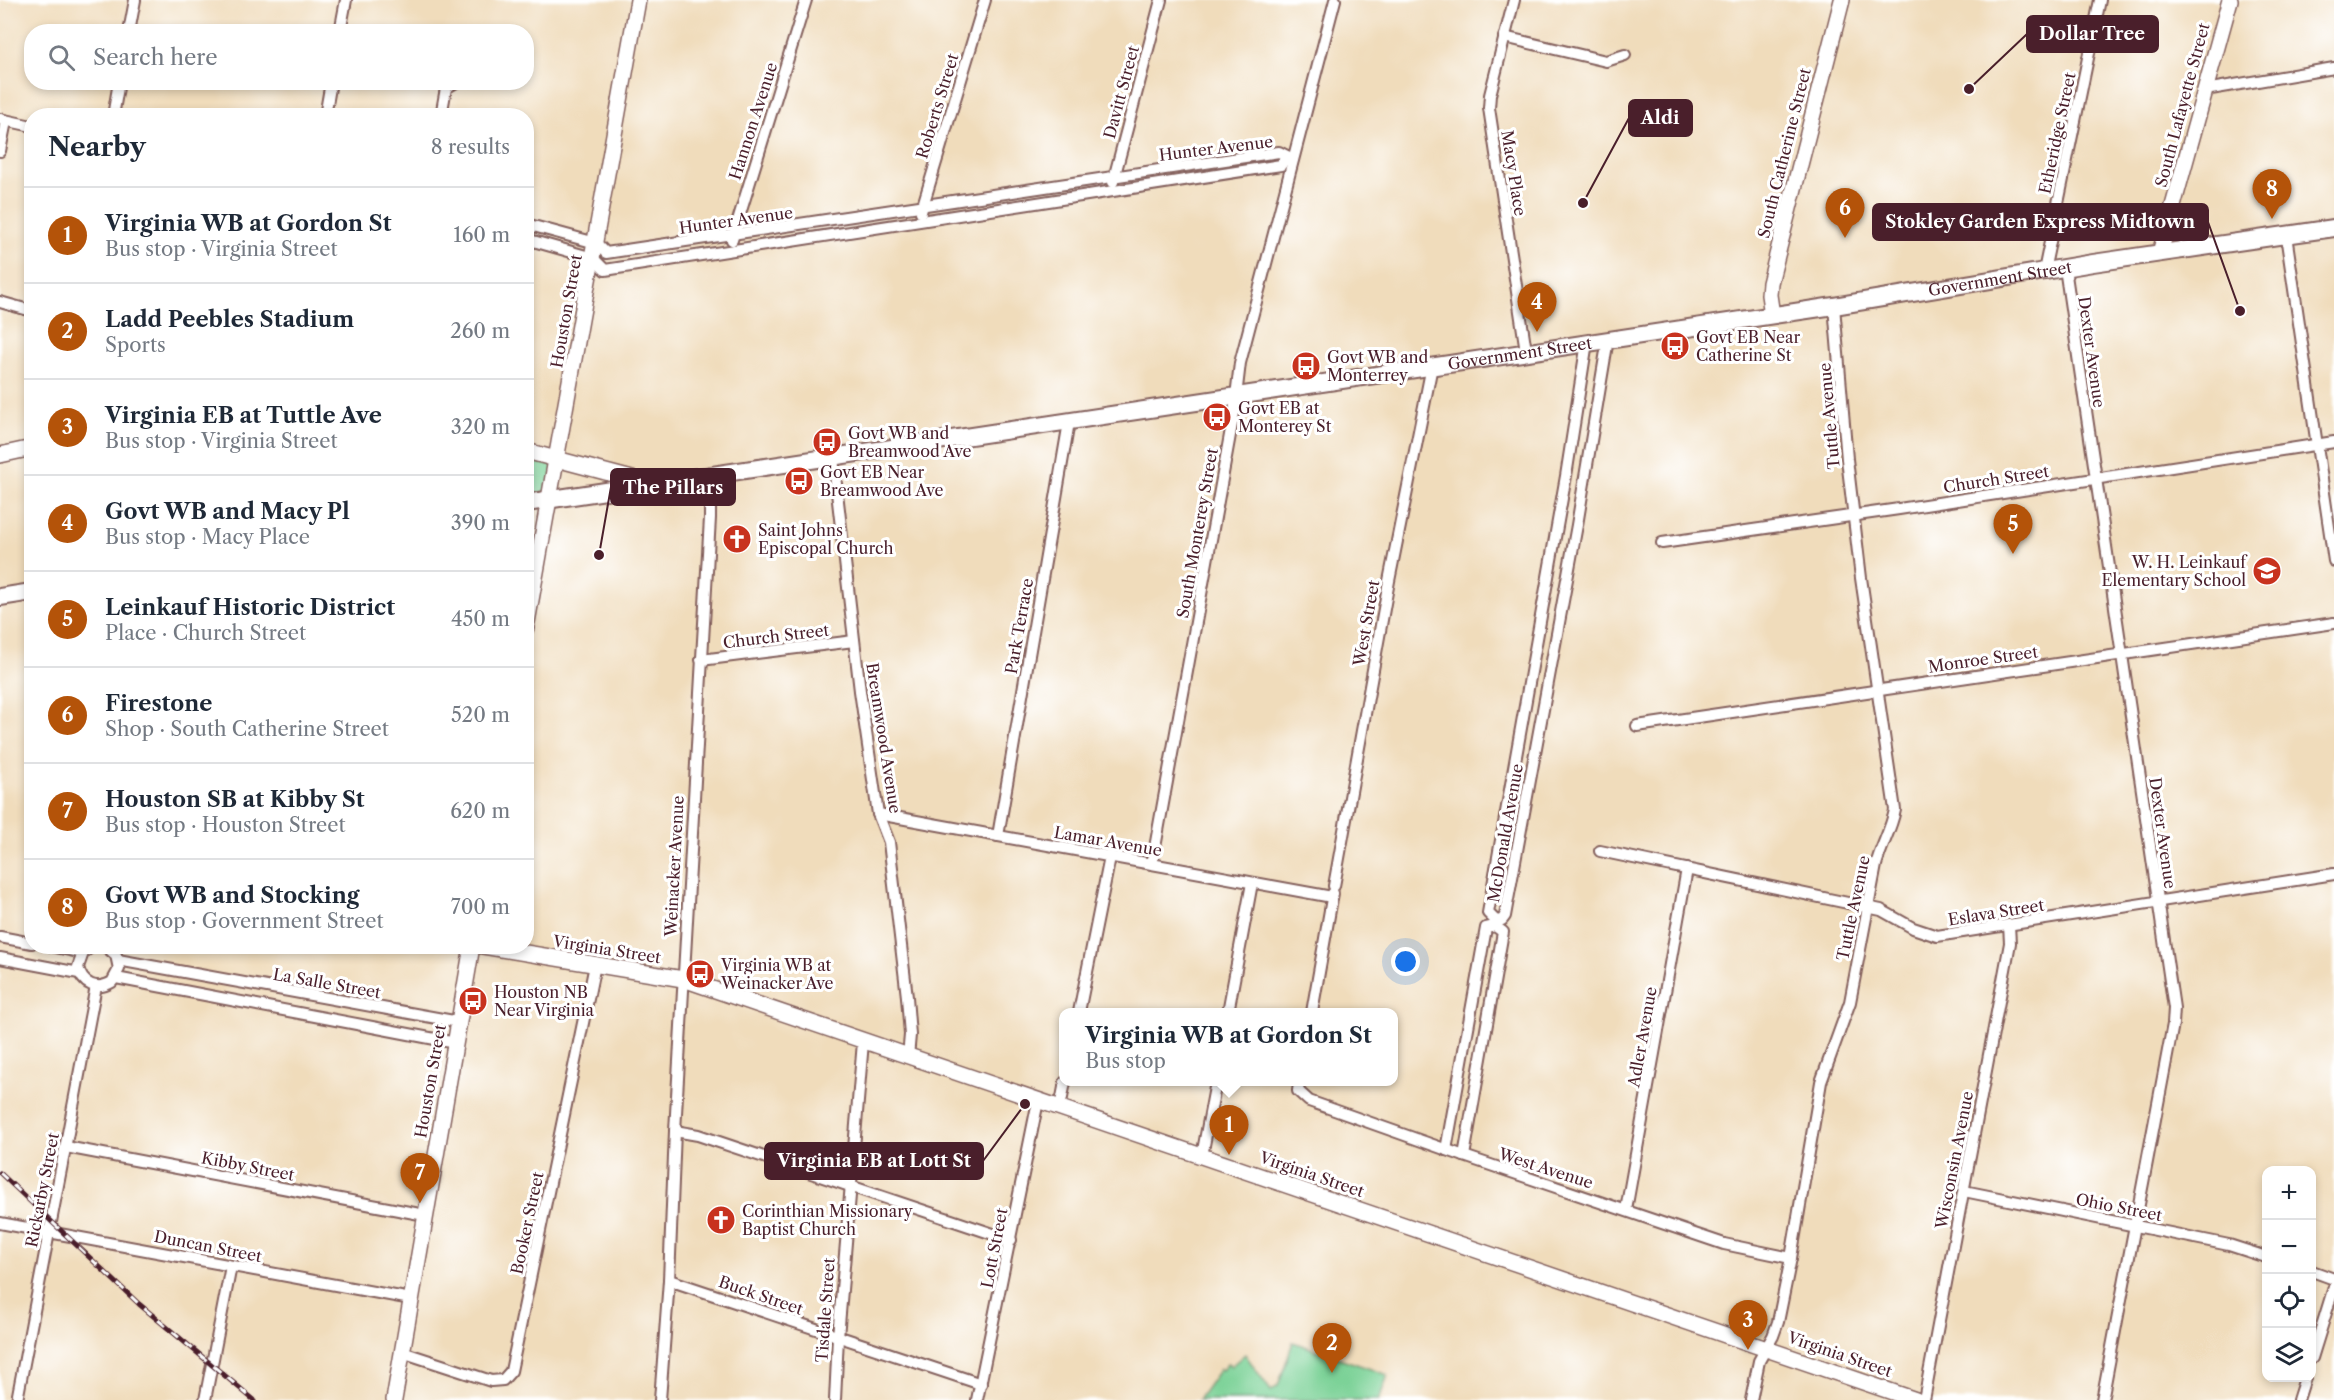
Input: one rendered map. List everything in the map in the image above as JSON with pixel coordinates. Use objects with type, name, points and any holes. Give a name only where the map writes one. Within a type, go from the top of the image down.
[{"type":"main road","name":"Government Street","points":[[534,502],[710,477],[2334,228]]},
{"type":"main road","points":[[0,597],[24,593]]},
{"type":"street","points":[[130,24],[135,0]]},
{"type":"street","points":[[342,24],[346,0]]},
{"type":"street","name":"Houston Street","points":[[534,583],[638,0]]},
{"type":"street","name":"Hannon Avenue","points":[[732,251],[732,236],[806,0]]},
{"type":"street","name":"Roberts Street","points":[[921,221],[921,207],[985,0]]},
{"type":"street","name":"Davitt Street","points":[[1114,192],[1113,178],[1161,0]]},
{"type":"street","name":"South Monterey Street","points":[[1152,864],[1234,413],[1240,363],[1289,158],[1335,0]]},
{"type":"street","name":"Macy Place","points":[[1514,0],[1489,108],[1526,351]]},
{"type":"street","name":"South Catherine Street","points":[[1772,315],[1770,283],[1842,0]]},
{"type":"street","name":"Etheridge Street","points":[[2044,271],[2100,0]]},
{"type":"street","name":"South Lafayette Street","points":[[2160,253],[2230,0]]},
{"type":"street","points":[[1504,37],[1606,61],[1625,56]]},
{"type":"street","points":[[2205,90],[2334,69]]},
{"type":"street","points":[[114,108],[118,90]]},
{"type":"street","points":[[326,108],[330,90]]},
{"type":"street","points":[[442,108],[446,90]]},
{"type":"street","points":[[0,151],[3,120],[24,124]]},
{"type":"street","name":"Hunter Avenue","points":[[534,227],[595,251],[605,270],[1281,165],[1289,158],[1279,152],[732,236],[606,253],[595,251],[534,240]]},
{"type":"street","points":[[2286,235],[2334,561]]},
{"type":"street","name":"Dexter Avenue","points":[[2065,268],[2172,999],[2173,1024],[2102,1400]]},
{"type":"street","points":[[0,302],[24,309]]},
{"type":"street","name":"Tuttle Avenue","points":[[1751,1400],[1759,1361],[1778,1322],[1821,1082],[1850,1002],[1878,858],[1891,829],[1895,810],[1854,515],[1834,306]]},
{"type":"street","name":"McDonald Avenue","points":[[1587,342],[1566,476],[1489,903],[1488,913],[1496,921],[1502,920],[1505,916],[1577,525],[1608,339]]},
{"type":"street","name":"West Street","points":[[1313,1008],[1389,581],[1432,366]]},
{"type":"street","name":"Park Terrace","points":[[998,836],[1069,422]]},
{"type":"street","name":"Church Street","points":[[1662,543],[2334,442]]},
{"type":"street","points":[[0,455],[24,450]]},
{"type":"street","points":[[534,453],[651,484]]},
{"type":"street","name":"Breamwood Avenue","points":[[833,458],[854,640],[878,814],[889,842],[907,997],[910,1035],[908,1058]]},
{"type":"street","name":"Weinacker Avenue","points":[[660,1400],[669,1280],[683,979],[710,518],[710,477]]},
{"type":"street","name":"Monroe Street","points":[[1637,726],[2334,623]]},
{"type":"street","name":"Church Street","points":[[701,660],[854,640]]},
{"type":"street","name":"Lamar Avenue","points":[[878,814],[1252,883],[1333,891]]},
{"type":"street","name":"Eslava Street","points":[[1600,851],[1881,910],[1913,928],[1937,936],[2334,874]]},
{"type":"street","points":[[1080,1008],[1110,857]]},
{"type":"street","name":"Adler Avenue","points":[[1626,1210],[1687,869]]},
{"type":"street","points":[[1229,1008],[1252,883]]},
{"type":"street","name":"Wisconsin Avenue","points":[[1924,1400],[2010,943],[2009,925]]},
{"type":"street","name":"McDonald Avenue","points":[[1446,1150],[1486,928],[1495,926],[1503,932],[1464,1156]]},
{"type":"street","points":[[0,937],[24,942]]},
{"type":"street","points":[[84,954],[78,962],[79,972],[86,982],[96,986],[107,985],[116,978],[119,969],[114,954]]},
{"type":"street","name":"Houston Street","points":[[394,1400],[471,954]]},
{"type":"street","name":"Virginia Street","points":[[530,954],[683,979],[908,1058],[1916,1400]]},
{"type":"street","points":[[0,957],[79,972]]},
{"type":"street","name":"La Salle Street","points":[[118,960],[459,1022]]},
{"type":"street","name":"Booker Street","points":[[402,1352],[491,1381],[503,1380],[512,1371],[594,965]]},
{"type":"street","points":[[116,978],[456,1043]]},
{"type":"street","name":"Rickarby Street","points":[[17,1400],[96,986]]},
{"type":"street","points":[[266,1007],[270,987]]},
{"type":"street","name":"Tisdale Street","points":[[836,1400],[838,1337],[849,1186],[863,1042]]},
{"type":"street","points":[[1060,1108],[1064,1086]]},
{"type":"street","points":[[1202,1156],[1215,1086]]},
{"type":"street","name":"West Avenue","points":[[1299,1086],[1309,1101],[1446,1150],[1724,1244],[1791,1258]]},
{"type":"street","name":"Lott Street","points":[[977,1400],[1038,1101]]},
{"type":"street","points":[[675,1131],[698,1136],[1011,1240]]},
{"type":"street","name":"Kibby Street","points":[[66,1147],[425,1215]]},
{"type":"street","name":"Ohio Street","points":[[1964,1191],[2229,1245],[2262,1256]]},
{"type":"street","name":"Duncan Street","points":[[0,1223],[411,1299]]},
{"type":"street","points":[[205,1400],[231,1266]]},
{"type":"street","points":[[2316,1272],[2334,1279]]},
{"type":"street","name":"Buck Street","points":[[669,1280],[981,1384]]},
{"type":"street","points":[[2316,1345],[2334,1287]]},
{"type":"street","points":[[2298,1400],[2304,1382]]},
{"type":"green space","points":[[534,453],[557,459],[549,499],[534,502]]},
{"type":"green space","points":[[1293,1342],[1388,1375],[1379,1400],[1198,1400],[1220,1369],[1222,1370],[1228,1363],[1231,1366],[1245,1354],[1271,1391],[1278,1386]]},
{"type":"railway","points":[[0,1173],[139,1304],[254,1400]]},
{"type":"place","name":"Dollar Tree","points":[[1969,89]]},
{"type":"place","name":"Aldi","points":[[1583,203]]},
{"type":"place","name":"Govt WB and Stocking","points":[[2272,219]]},
{"type":"place","name":"Firestone","points":[[1845,238]]},
{"type":"place","name":"Stokley Garden Express Midtown","points":[[2240,311]]},
{"type":"place","name":"Govt WB and Macy Pl","points":[[1537,332]]},
{"type":"place","name":"Govt EB Near Catherine St","points":[[1675,346]]},
{"type":"place","name":"Govt WB and Monterrey","points":[[1306,366]]},
{"type":"place","name":"Govt EB at Monterey St","points":[[1217,417]]},
{"type":"place","name":"Govt WB and Breamwood Ave","points":[[827,442]]},
{"type":"place","name":"Govt EB Near Breamwood Ave","points":[[799,481]]},
{"type":"place","name":"Saint Johns Episcopal Church","points":[[737,539]]},
{"type":"place","name":"Leinkauf Historic District","points":[[2013,554]]},
{"type":"place","name":"The Pillars","points":[[599,555]]},
{"type":"place","name":"W. H. Leinkauf Elementary School","points":[[2267,571]]},
{"type":"place","name":"Virginia WB at Weinacker Ave","points":[[700,974]]},
{"type":"place","name":"Houston NB Near Virginia","points":[[473,1001]]},
{"type":"place","name":"Virginia EB at Lott St","points":[[1025,1104]]},
{"type":"place","name":"Virginia WB at Gordon St","points":[[1229,1155]]},
{"type":"place","name":"Houston SB at Kibby St","points":[[420,1203]]},
{"type":"place","name":"Corinthian Missionary Baptist Church","points":[[721,1220]]},
{"type":"place","name":"Virginia EB at Tuttle Ave","points":[[1748,1350]]},
{"type":"place","name":"Ladd Peebles Stadium","points":[[1332,1373]]}]
